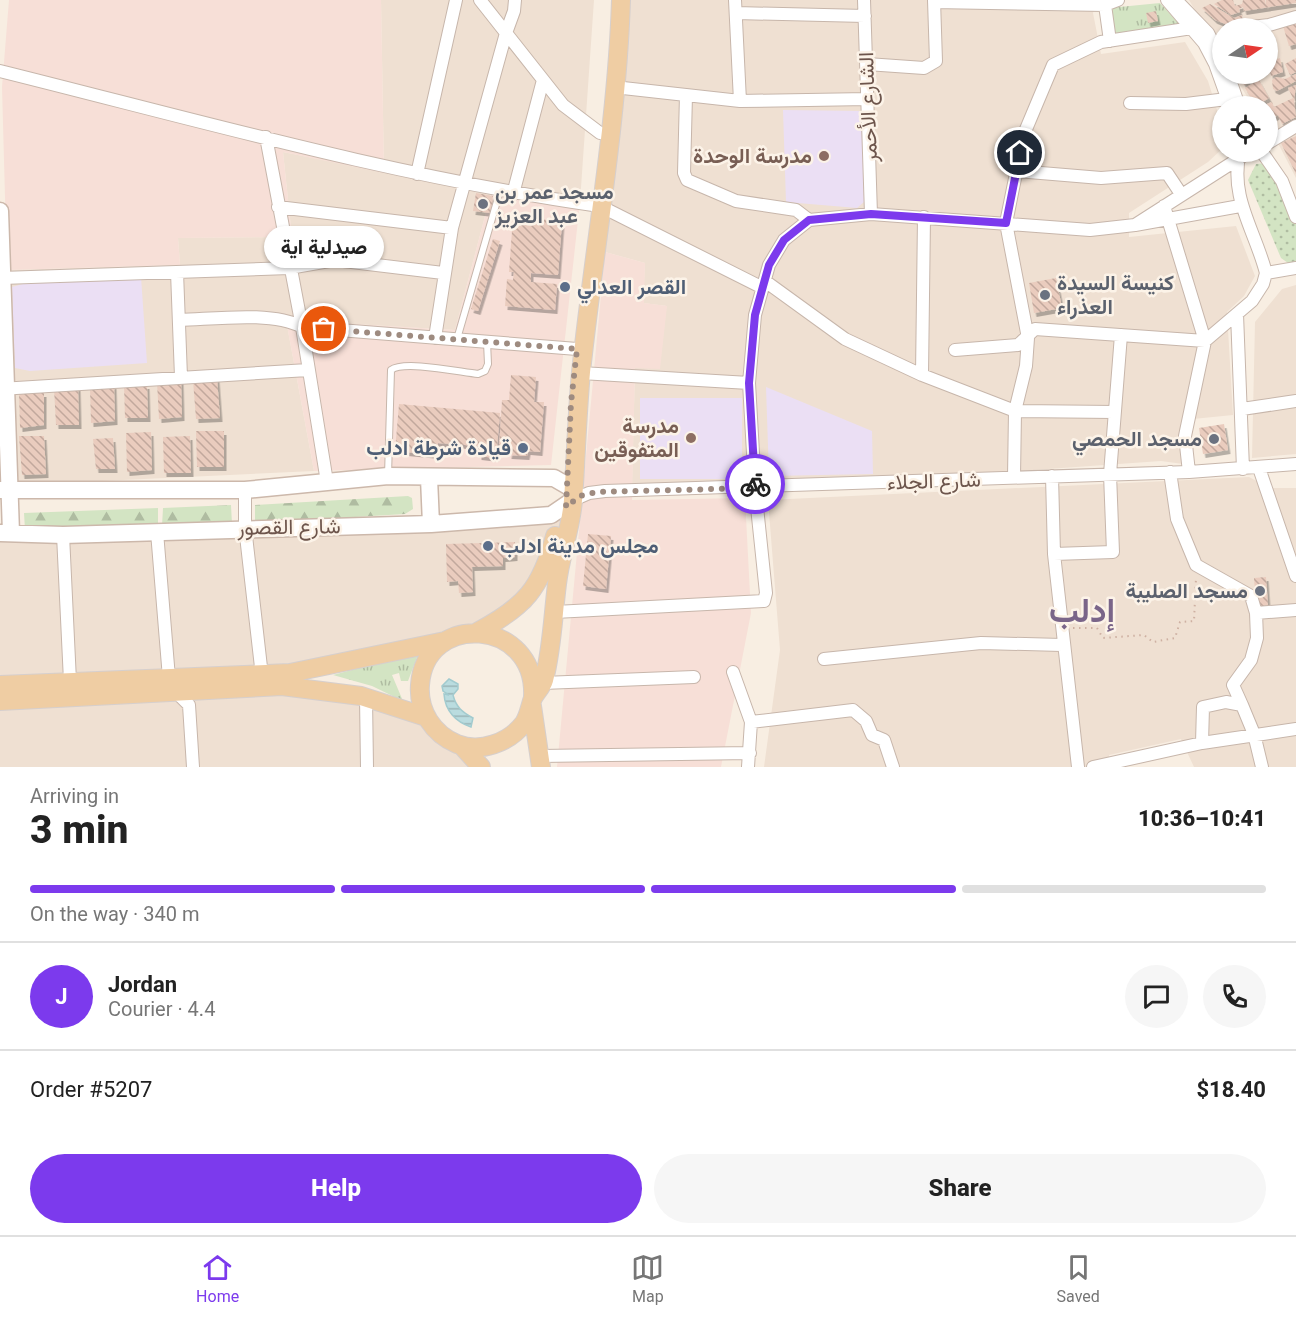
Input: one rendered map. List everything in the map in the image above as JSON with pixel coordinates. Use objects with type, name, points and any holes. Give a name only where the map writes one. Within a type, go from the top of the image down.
[{"type":"main road","points":[[462,746],[479,747],[497,744],[512,735],[524,722],[536,695],[555,612],[598,206],[600,133],[612,0]]},
{"type":"main road","points":[[477,632],[509,616],[531,593],[550,556],[569,496],[577,349],[614,87],[621,0]]},
{"type":"main road","points":[[0,701],[262,676],[329,666],[446,641],[462,634],[477,632],[508,642],[522,654],[530,670],[536,695],[540,761]]},
{"type":"main road","points":[[446,641],[433,652],[422,675],[420,701],[426,717],[441,735],[462,746],[481,767]]},
{"type":"main road","points":[[0,685],[70,681],[282,686],[366,698],[426,717]]},
{"type":"street","points":[[417,174],[456,0]]},
{"type":"street","points":[[480,0],[562,105],[600,133]]},
{"type":"street","points":[[435,338],[452,228],[514,11],[515,0]]},
{"type":"street","points":[[735,0],[740,101]]},
{"type":"street","name":"الشارع الأحمر","points":[[864,0],[871,214]]},
{"type":"street","points":[[867,64],[924,68],[932,66],[936,61],[934,1],[1105,5],[1118,0]]},
{"type":"street","points":[[1167,0],[1192,28],[1215,64],[1226,96]]},
{"type":"street","points":[[1176,0],[1208,33],[1212,41]]},
{"type":"street","points":[[1105,5],[1110,41]]},
{"type":"street","points":[[736,14],[865,16]]},
{"type":"street","points":[[1278,22],[1296,17]]},
{"type":"street","points":[[1014,477],[1015,411],[1026,366],[1028,338],[1006,223],[1024,134],[1053,65],[1110,41],[1192,28]]},
{"type":"street","points":[[1208,33],[1212,32]]},
{"type":"street","points":[[0,71],[417,174],[507,192],[598,206],[764,285],[845,339],[922,375],[1015,411],[1115,412]]},
{"type":"street","points":[[507,192],[543,80]]},
{"type":"street","points":[[614,87],[740,101],[868,99]]},
{"type":"street","points":[[686,95],[684,173],[687,180],[736,201],[796,210],[809,220]]},
{"type":"street","points":[[1130,103],[1212,103]]},
{"type":"street","points":[[1278,137],[1296,126]]},
{"type":"street","points":[[266,137],[302,327],[327,482]]},
{"type":"street","points":[[1135,225],[1229,162]]},
{"type":"street","points":[[955,350],[1018,345],[1035,329],[1205,341],[1252,301],[1263,284],[1266,273],[1240,206],[1236,169],[1239,162]]},
{"type":"street","points":[[1269,162],[1282,181],[1296,217]]},
{"type":"street","points":[[1017,171],[1101,178],[1167,172],[1181,194]]},
{"type":"street","points":[[1164,206],[1205,341],[1185,436],[1189,472]]},
{"type":"street","points":[[555,612],[764,601],[766,592],[755,488],[749,383],[755,315],[769,265],[784,240],[809,220],[871,214],[1090,230],[1168,220],[1240,206]]},
{"type":"street","points":[[278,207],[452,228]]},
{"type":"street","points":[[0,211],[5,533]]},
{"type":"street","points":[[922,375],[924,217]]},
{"type":"street","points":[[2,287],[177,272],[289,268],[335,260],[444,273]]},
{"type":"street","points":[[1266,273],[1296,268]]},
{"type":"street","points":[[177,272],[181,377]]},
{"type":"street","points":[[1237,314],[1243,469]]},
{"type":"street","points":[[180,320],[272,318],[290,320],[302,327],[577,349]]},
{"type":"street","points":[[1054,554],[1113,552],[1110,474],[1121,335]]},
{"type":"street","points":[[4,389],[308,370]]},
{"type":"street","points":[[581,373],[749,383]]},
{"type":"street","points":[[1242,409],[1296,401]]},
{"type":"street","name":"شارع الجلاء","points":[[569,496],[605,491],[755,488],[1189,472],[1296,464]]},
{"type":"street","points":[[1259,468],[1295,570]]},
{"type":"street","points":[[1170,472],[1177,519],[1196,564],[1251,596],[1256,613],[1257,638],[1251,660],[1233,685],[1254,734],[1262,767]]},
{"type":"street","name":"شارع القصور","points":[[5,490],[245,490],[388,476],[554,478],[569,496],[551,515],[431,524],[245,527],[63,535],[5,533]]},
{"type":"street","points":[[1052,476],[1054,554],[1062,645],[1078,767]]},
{"type":"street","points":[[429,478],[431,524]]},
{"type":"street","points":[[245,490],[245,527],[262,676]]},
{"type":"street","points":[[157,532],[173,685],[189,705],[193,767]]},
{"type":"street","points":[[63,535],[70,681]]},
{"type":"street","points":[[1256,613],[1296,610]]},
{"type":"street","points":[[824,659],[981,643],[1062,645]]},
{"type":"street","points":[[733,672],[751,722],[748,767]]},
{"type":"street","points":[[536,695],[694,677]]},
{"type":"street","points":[[366,698],[367,767]]},
{"type":"street","points":[[1202,743],[1203,707],[1226,702],[1242,705]]},
{"type":"street","points":[[751,722],[853,710],[866,721],[872,735],[884,740],[892,767]]},
{"type":"street","points":[[1093,767],[1202,743],[1296,729]]},
{"type":"street","points":[[540,761],[750,753]]},
{"type":"lane","points":[[457,339],[507,192]]},
{"type":"lane","points":[[388,476],[391,370],[396,366],[408,366],[478,374],[485,372],[488,364],[487,342]]},
{"type":"path","points":[[1061,628],[1097,628],[1103,638],[1144,635],[1153,642],[1175,638],[1180,622],[1194,621],[1196,564]]},
{"type":"shaded area","points":[[9,0],[381,0],[384,173],[283,152],[292,237],[178,238],[180,265],[7,270],[2,87]]},
{"type":"shaded area","points":[[381,0],[594,0],[580,202],[494,182],[455,330],[286,320],[314,471],[16,485],[7,270],[180,265],[178,238],[292,237],[283,152],[384,172]]},
{"type":"shaded area","points":[[628,0],[1097,0],[1093,13],[1101,54],[1185,42],[1208,81],[1213,96],[1212,158],[1129,213],[1129,237],[1236,226],[1255,276],[1244,296],[1227,312],[1233,415],[1183,420],[1183,464],[1161,461],[1005,472],[632,484],[635,368],[667,306],[643,303],[645,263],[605,252]]},
{"type":"shaded area","points":[[1189,0],[1296,0],[1296,178],[1278,143],[1278,96],[1247,96],[1239,84],[1278,84],[1278,18],[1212,18],[1212,39]]},
{"type":"shaded area","name":"مدرسة الوحدة","points":[[783,110],[862,111],[864,202],[857,208],[786,202]]},
{"type":"shaded area","points":[[494,182],[580,202],[551,465],[314,471],[286,320],[455,330]]},
{"type":"shaded area","points":[[605,252],[645,263],[644,303],[667,306],[660,369],[635,368],[632,500],[745,498],[751,613],[721,767],[557,767]]},
{"type":"shaded area","points":[[141,277],[147,363],[30,371],[15,368],[12,287],[30,282]]},
{"type":"shaded area","points":[[1296,285],[1296,454],[1252,458],[1255,322],[1282,289]]},
{"type":"shaded area","points":[[766,387],[872,431],[873,474],[769,476]]},
{"type":"shaded area","name":"مدرسة المتفوقين","points":[[640,398],[742,398],[742,479],[640,479]]},
{"type":"shaded area","points":[[1249,477],[1270,488],[1296,488],[1296,767],[1194,767],[1181,739],[1109,755],[1110,767],[764,767],[780,650],[768,500]]},
{"type":"shaded area","points":[[561,518],[555,561],[531,607],[488,637],[282,671],[0,685],[0,533]]},
{"type":"shaded area","points":[[282,686],[430,720],[478,767],[0,767],[0,701]]},
{"type":"green space","points":[[1160,3],[1183,28],[1112,39],[1109,8]]},
{"type":"green space","points":[[1256,164],[1272,164],[1296,223],[1296,261],[1288,263],[1281,258],[1248,180]]},
{"type":"green space","points":[[408,496],[412,498],[413,509],[405,514],[255,523],[255,505]]},
{"type":"green space","points":[[231,505],[232,524],[162,526],[163,508]]},
{"type":"green space","points":[[158,508],[158,526],[25,530],[24,513]]},
{"type":"green space","points":[[419,652],[408,681],[401,681],[399,673],[392,675],[403,701],[372,686],[333,675]]},
{"type":"water","points":[[449,679],[458,684],[458,689],[453,695],[460,709],[473,718],[471,727],[456,719],[449,711],[444,694],[449,695],[443,691],[442,686]]},
{"type":"building","points":[[1222,0],[1233,0],[1235,6],[1242,4],[1243,0],[1265,0],[1266,6],[1266,0],[1296,0],[1296,3],[1244,11],[1243,7],[1239,9],[1240,12],[1231,15],[1214,4]]},
{"type":"building","points":[[1210,4],[1234,18],[1213,18],[1202,8]]},
{"type":"building","points":[[1156,11],[1158,21],[1148,23],[1146,13]]},
{"type":"building","points":[[1296,22],[1296,44],[1289,46],[1283,26]]},
{"type":"building","points":[[1280,58],[1283,72],[1278,74],[1278,59]]},
{"type":"building","points":[[1296,58],[1296,72],[1290,75],[1285,64]]},
{"type":"building","points":[[1296,74],[1296,81],[1277,91],[1273,89],[1272,84],[1278,84],[1278,77],[1285,79]]},
{"type":"building","points":[[1252,84],[1261,84],[1268,96],[1250,96],[1245,88]]},
{"type":"building","points":[[1296,85],[1294,101],[1296,117],[1282,124],[1278,115],[1278,105],[1293,98],[1288,88]]},
{"type":"building","points":[[1296,136],[1296,174],[1281,143]]},
{"type":"building","name":"مسجد عمر بن عبد العزيز","points":[[476,193],[493,196],[491,213],[473,211]]},
{"type":"building","points":[[513,217],[562,221],[558,275],[531,273],[531,282],[557,284],[555,310],[505,306],[507,279],[513,280],[514,272],[509,272]]},
{"type":"building","points":[[493,239],[500,241],[478,311],[471,309]]},
{"type":"building","name":"كنيسة السيدة العذراء","points":[[1056,278],[1062,308],[1034,313],[1029,283]]},
{"type":"building","points":[[511,375],[536,377],[534,402],[544,402],[540,452],[528,451],[527,456],[509,455],[510,449],[499,449],[502,400],[509,400]]},
{"type":"building","points":[[217,378],[220,418],[196,419],[193,380]]},
{"type":"building","points":[[181,380],[182,417],[159,419],[157,382]]},
{"type":"building","points":[[114,385],[115,421],[91,423],[90,388]]},
{"type":"building","points":[[124,385],[147,385],[148,418],[125,418]]},
{"type":"building","points":[[78,387],[79,425],[56,425],[54,388]]},
{"type":"building","points":[[19,393],[44,393],[44,425],[20,428]]},
{"type":"building","points":[[399,404],[500,413],[496,458],[479,456],[479,446],[438,443],[437,455],[395,451]]},
{"type":"building","name":"مسجد الحمصي","points":[[1224,424],[1228,450],[1203,454],[1199,428]]},
{"type":"building","points":[[196,431],[224,431],[224,467],[197,467]]},
{"type":"building","points":[[151,432],[152,470],[127,472],[126,433]]},
{"type":"building","points":[[19,436],[44,436],[46,474],[22,475]]},
{"type":"building","points":[[190,436],[191,473],[164,473],[163,437]]},
{"type":"building","points":[[113,438],[115,469],[96,469],[93,439]]},
{"type":"building","points":[[588,534],[611,536],[606,589],[583,586]]},
{"type":"building","points":[[515,542],[515,557],[503,558],[503,566],[472,567],[473,592],[459,593],[458,581],[447,582],[446,544]]},
{"type":"building","points":[[1266,577],[1268,606],[1256,606],[1254,578]]},
{"type":"way so far","points":[[324,329],[577,349],[571,403],[566,507],[580,496],[605,491],[755,488],[755,484]]},
{"type":"place","name":"مدرسة الوحدة","points":[[824,156]]},
{"type":"place","name":"مسجد عمر بن عبد العزيز","points":[[483,204]]},
{"type":"place","name":"القصر العدلي","points":[[565,287]]},
{"type":"place","name":"كنيسة السيدة العذراء","points":[[1045,295]]},
{"type":"place","name":"صيدلية اية","points":[[324,329]]},
{"type":"place","name":"مدرسة المتفوقين","points":[[691,438]]},
{"type":"place","name":"مسجد الحمصي","points":[[1214,439]]},
{"type":"place","name":"قيادة شرطة ادلب","points":[[523,448]]},
{"type":"place","name":"مجلس مدينة ادلب","points":[[488,546]]},
{"type":"place","name":"مسجد الصليبة","points":[[1260,591]]},
{"type":"district","name":"إدلب","points":[[1082,610]]},
{"type":"route","points":[[755,484],[749,383],[755,315],[769,265],[784,240],[809,220],[871,214],[1006,223],[1020,153]]}]
